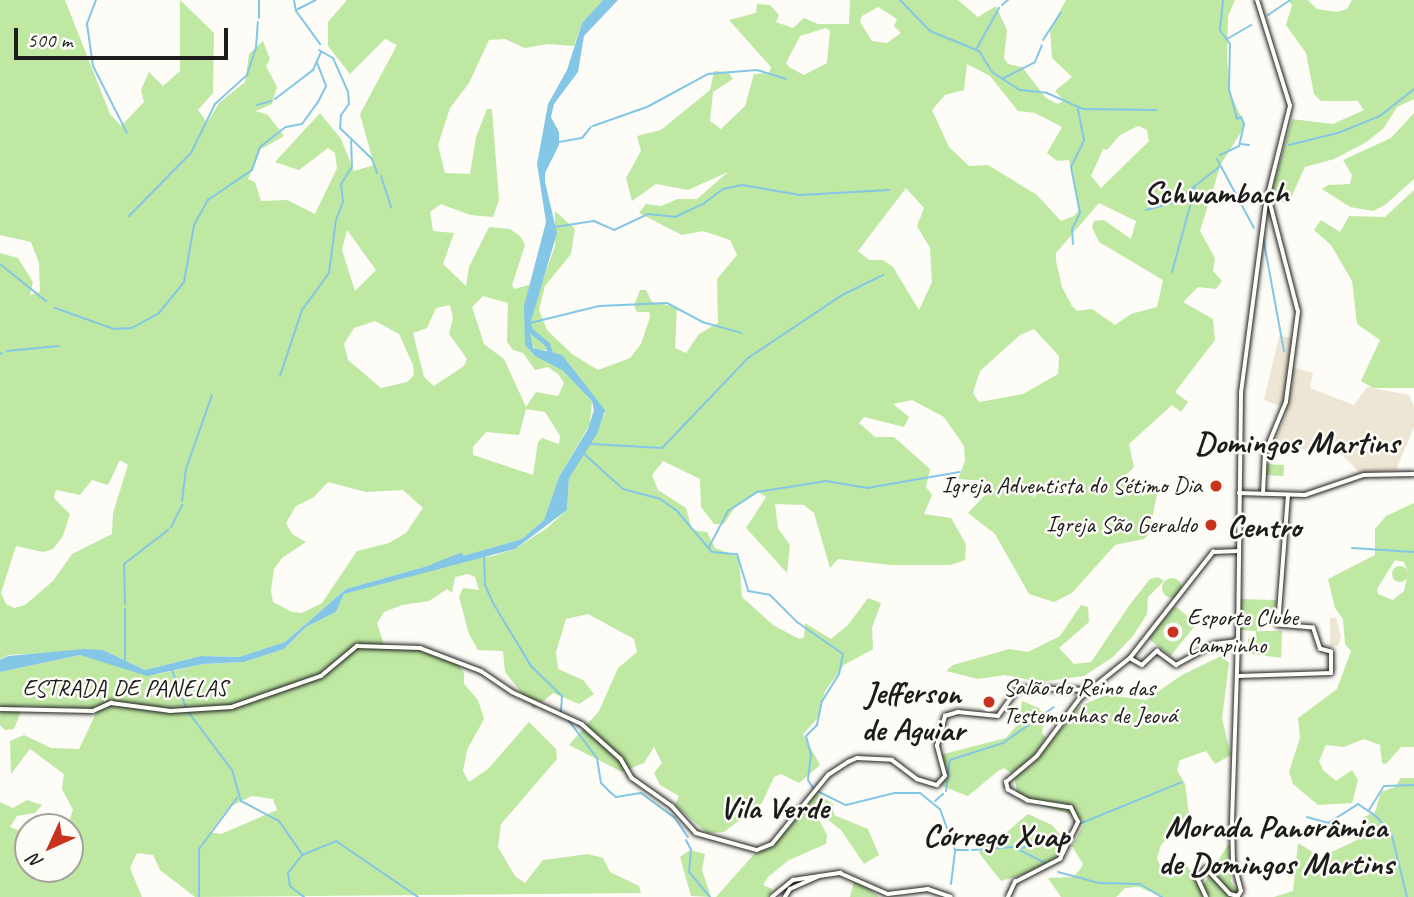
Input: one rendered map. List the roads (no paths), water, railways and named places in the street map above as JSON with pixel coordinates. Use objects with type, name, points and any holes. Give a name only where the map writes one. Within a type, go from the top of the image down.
[{"type":"street","points":[[1206,897],[1197,878],[1206,868],[1230,894],[1238,896],[1241,891],[1233,862],[1232,822],[1238,676],[1241,393],[1263,217],[1290,106],[1257,0]]},
{"type":"street","points":[[1263,494],[1265,453],[1286,402],[1298,312],[1288,285],[1268,195]]},
{"type":"street","points":[[1263,217],[1274,214]]},
{"type":"street","points":[[1239,493],[1288,495],[1325,490],[1364,475],[1414,474]]},
{"type":"street","points":[[1238,676],[1329,675],[1330,651],[1320,649],[1313,628],[1279,625],[1280,574],[1288,495]]},
{"type":"street","points":[[1008,897],[1015,882],[1060,859],[1078,821],[1071,808],[1028,802],[1005,786],[1009,777],[1037,756],[1065,717],[1130,658],[1213,552],[1239,551]]},
{"type":"street","points":[[1130,658],[1142,665],[1157,651],[1176,665],[1214,644],[1238,641]]},
{"type":"street","name":"ESTRADA DE PANELAS","points":[[0,709],[93,711],[110,703],[170,711],[232,707],[321,676],[357,646],[422,648],[481,671],[512,692],[593,730],[640,786],[672,806],[696,833],[751,850],[768,847],[833,770],[857,758],[892,760],[917,779],[937,785],[945,776],[937,746],[945,716],[958,712],[994,718],[1018,688],[1093,690]]},
{"type":"street","points":[[785,897],[794,886],[825,874]]},
{"type":"street","points":[[772,897],[793,880],[825,874],[846,874],[888,894],[928,889],[951,897]]},
{"type":"water","points":[[603,0],[618,0],[584,36],[578,72],[554,104],[551,117],[559,132],[559,145],[545,173],[545,182],[557,233],[529,328],[533,348],[562,355],[605,410],[597,434],[569,478],[567,510],[515,549],[344,594],[336,612],[306,627],[284,649],[244,662],[203,664],[147,676],[80,655],[0,672],[0,660],[8,656],[84,649],[103,650],[145,670],[201,656],[239,657],[285,642],[346,589],[522,539],[544,520],[559,477],[588,429],[594,410],[592,401],[562,370],[535,356],[525,345],[524,306],[546,222],[537,164],[548,104],[567,70],[582,23]]},
{"type":"waterway","points":[[96,0],[87,24],[93,66],[127,133]]},
{"type":"waterway","points":[[259,0],[259,18]]},
{"type":"waterway","points":[[294,0],[296,11],[320,44]]},
{"type":"waterway","points":[[296,10],[316,0]]},
{"type":"waterway","points":[[900,0],[930,31],[979,51],[992,72],[1020,90],[1047,93],[1083,109],[1156,110]]},
{"type":"waterway","points":[[1002,5],[1008,0]]},
{"type":"waterway","points":[[1220,155],[1239,146],[1244,124],[1241,117],[1237,119],[1229,90],[1230,44],[1220,30],[1223,0]]},
{"type":"waterway","points":[[1268,15],[1290,0]]},
{"type":"waterway","points":[[977,48],[999,8]]},
{"type":"waterway","points":[[1043,40],[1061,12]]},
{"type":"waterway","points":[[129,216],[191,153],[215,104],[247,75],[256,48],[258,22]]},
{"type":"waterway","points":[[1227,39],[1251,25]]},
{"type":"waterway","points":[[1002,79],[1035,62],[1042,45]]},
{"type":"waterway","points":[[319,50],[333,58],[348,91],[349,104],[341,115],[340,128],[372,159],[377,173]]},
{"type":"waterway","points":[[275,99],[313,70],[321,52]]},
{"type":"waterway","points":[[55,308],[114,329],[132,328],[159,313],[184,282],[194,225],[208,200],[252,170],[260,147],[286,127],[302,124],[318,102],[326,86],[317,63]]},
{"type":"waterway","points":[[593,126],[647,107],[708,74],[757,70],[786,79]]},
{"type":"waterway","points":[[1289,145],[1338,133],[1380,116],[1414,89]]},
{"type":"waterway","points":[[257,105],[271,101]]},
{"type":"waterway","points":[[1073,244],[1072,229],[1080,213],[1071,167],[1084,140],[1078,109]]},
{"type":"waterway","points":[[559,142],[582,138],[591,127]]},
{"type":"waterway","points":[[280,376],[302,310],[329,273],[336,220],[343,202],[341,184],[352,167],[351,141]]},
{"type":"waterway","points":[[1241,144],[1249,145]]},
{"type":"waterway","points":[[1217,159],[1254,228]]},
{"type":"waterway","points":[[1146,210],[1173,203],[1219,167]]},
{"type":"waterway","points":[[381,176],[391,207]]},
{"type":"waterway","points":[[555,227],[594,221],[614,230],[648,214],[675,217],[703,204],[723,189],[742,185],[800,195],[889,190]]},
{"type":"waterway","points":[[1172,272],[1195,188]]},
{"type":"waterway","points":[[1263,237],[1284,351]]},
{"type":"waterway","points":[[0,264],[46,301]]},
{"type":"waterway","points":[[591,444],[662,448],[748,358],[842,295],[883,275]]},
{"type":"waterway","points":[[530,323],[599,306],[667,303],[702,322],[742,333]]},
{"type":"waterway","points":[[528,322],[530,330],[547,344],[551,355]]},
{"type":"waterway","points":[[7,351],[59,346]]},
{"type":"waterway","points":[[182,501],[186,469],[212,395]]},
{"type":"waterway","name":"Córrego Xuap","points":[[582,452],[623,489],[660,499],[677,511],[712,552],[737,554],[748,591],[770,595],[797,622],[843,654],[839,674],[822,701],[817,725],[806,736],[811,755],[808,780],[813,788]]},
{"type":"waterway","points":[[709,547],[728,511],[757,492],[826,481],[867,488],[960,472]]},
{"type":"waterway","points":[[171,527],[182,505]]},
{"type":"waterway","points":[[125,604],[124,564],[168,530]]},
{"type":"waterway","points":[[1352,548],[1414,552]]},
{"type":"waterway","points":[[434,565],[460,555]]},
{"type":"waterway","points":[[484,555],[485,585],[493,603],[531,666],[562,696],[561,712]]},
{"type":"waterway","points":[[125,609],[125,660]]},
{"type":"waterway","points":[[172,670],[186,708]]},
{"type":"waterway","points":[[946,791],[950,760],[1003,743],[1054,707]]},
{"type":"waterway","points":[[189,713],[232,770],[241,801],[279,821],[302,854]]},
{"type":"waterway","points":[[569,721],[597,758],[601,783],[610,792],[616,797],[641,793],[675,818],[688,837]]},
{"type":"waterway","points":[[1079,824],[1182,782]]},
{"type":"waterway","points":[[1369,810],[1384,786],[1414,785]]},
{"type":"waterway","name":"Córrego Xuap","points":[[817,791],[846,805],[895,793],[920,793],[940,809],[955,850]]},
{"type":"waterway","points":[[935,801],[943,794]]},
{"type":"waterway","points":[[199,897],[199,849],[237,798]]},
{"type":"waterway","points":[[1307,817],[1328,823],[1358,804],[1376,816],[1392,836],[1407,897]]},
{"type":"waterway","points":[[1021,848],[1066,836]]},
{"type":"waterway","points":[[686,840],[691,850],[689,872],[710,897]]},
{"type":"waterway","points":[[304,897],[290,886],[288,873],[302,855],[336,841],[418,897]]},
{"type":"waterway","points":[[972,850],[1014,847],[1045,863]]},
{"type":"waterway","points":[[951,884],[955,850]]},
{"type":"waterway","points":[[956,850],[968,850]]},
{"type":"waterway","points":[[1058,872],[1099,883],[1140,884],[1162,897]]},
{"type":"place","name":"Igreja Adventista do Sétimo Dia","points":[[1216,486]]},
{"type":"place","name":"Igreja São Geraldo","points":[[1211,525]]},
{"type":"place","name":"Esporte Clube Campinho","points":[[1173,632]]},
{"type":"place","name":"Salão do Reino das Testemunhas de Jeová","points":[[989,702]]},
{"type":"district","name":"Schwambach","points":[[1216,193]]},
{"type":"district","name":"Domingos Martins","points":[[1297,443]]},
{"type":"district","name":"Centro","points":[[1264,527]]},
{"type":"district","name":"Jefferson de Aguiar","points":[[913,712]]},
{"type":"district","name":"Vila Verde","points":[[774,808]]},
{"type":"district","name":"Córrego Xuap","points":[[996,836]]},
{"type":"district","name":"Morada Panorâmica de Domingos Martins","points":[[1276,846]]}]
